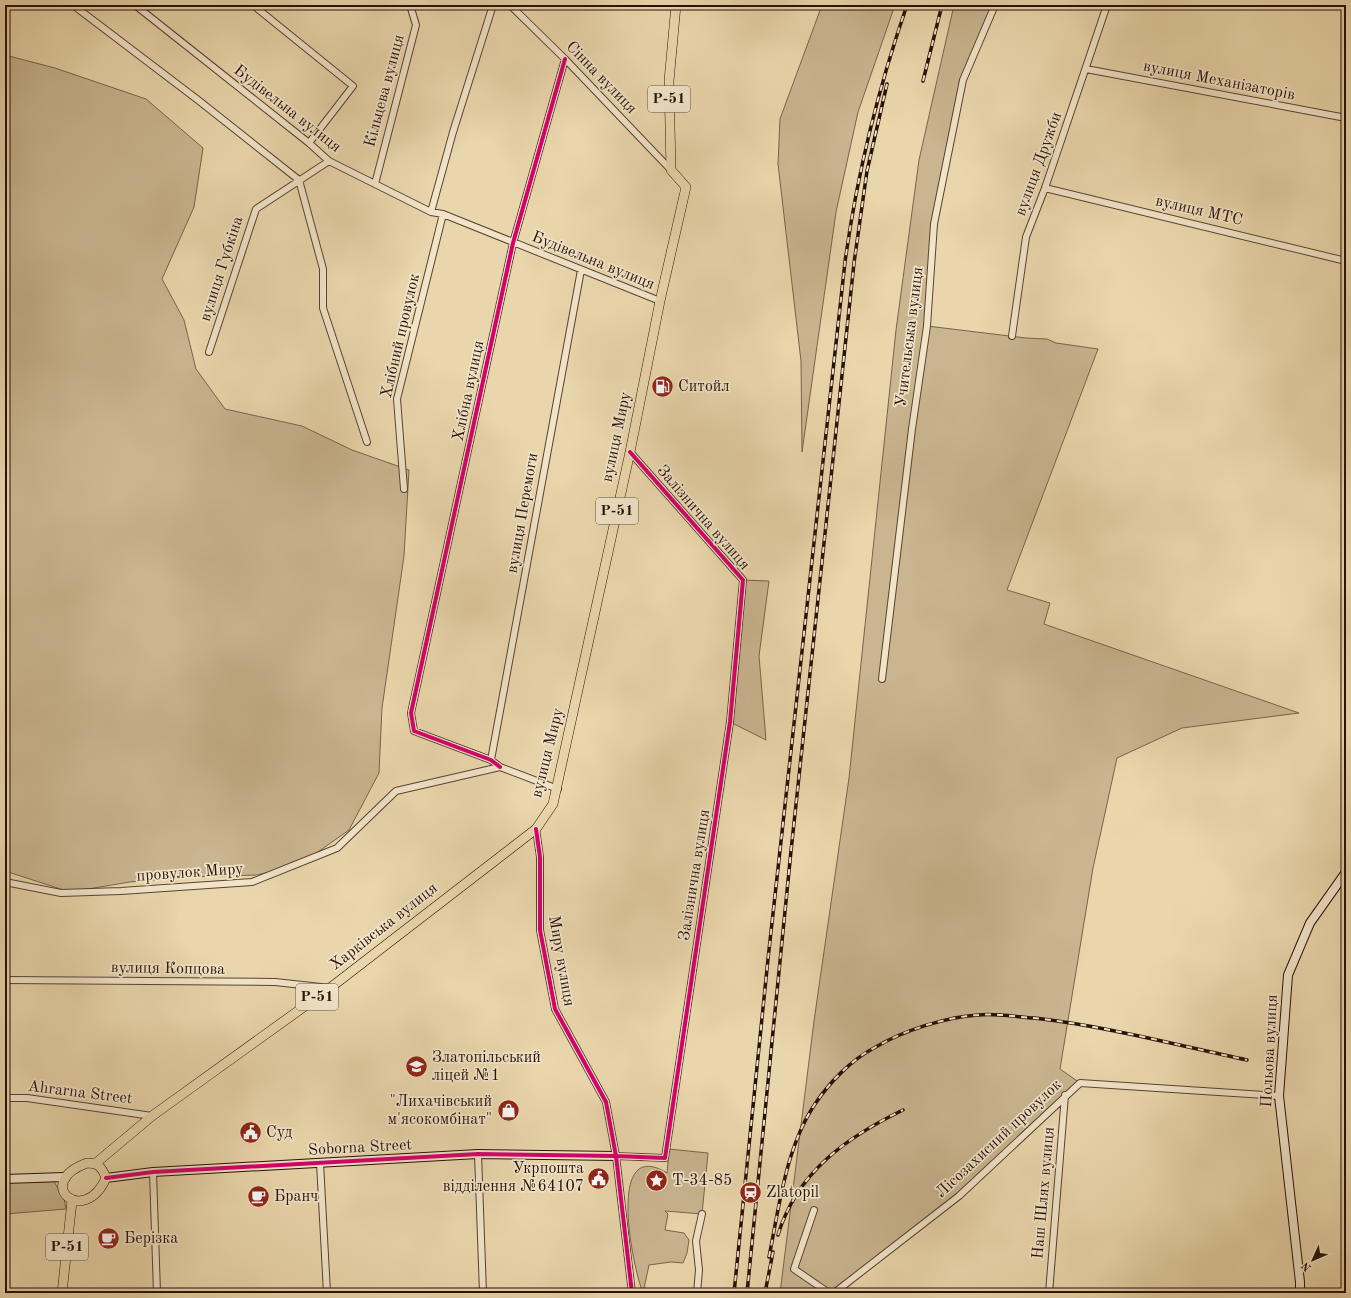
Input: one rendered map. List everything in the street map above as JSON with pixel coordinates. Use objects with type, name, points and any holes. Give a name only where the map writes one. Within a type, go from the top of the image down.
[{"type":"main road","name":"Р-51","points":[[671,170],[669,81],[676,5]]},
{"type":"main road","name":"вулиця Миру","points":[[536,830],[553,804],[558,789],[630,452],[660,301],[686,187],[671,170]]},
{"type":"main road","name":"Харківська вулиця","points":[[96,1163],[152,1116],[330,988],[536,830]]},
{"type":"main road","name":"Р-51","points":[[64,1177],[79,1166],[87,1163],[96,1163]]},
{"type":"main road","points":[[64,1177],[62,1185],[65,1195],[72,1201],[82,1202],[102,1189],[106,1178],[103,1169],[96,1163]]},
{"type":"main road","name":"Р-51","points":[[62,1293],[72,1201]]},
{"type":"street","points":[[73,5],[198,100],[299,180],[323,269],[323,308],[367,442]]},
{"type":"street","name":"Будівельна вулиця","points":[[135,5],[309,142],[329,161],[431,212],[443,214],[660,301]]},
{"type":"street","name":"Кільцева вулиця","points":[[253,5],[353,86],[309,142]]},
{"type":"street","name":"Кільцева вулиця","points":[[375,184],[416,25],[410,5]]},
{"type":"street","points":[[431,212],[453,132],[493,5]]},
{"type":"street","name":"Сінна вулиця","points":[[510,5],[565,59],[671,170]]},
{"type":"street","name":"Учительська вулиця","points":[[882,679],[912,429],[927,326],[934,224],[963,80],[995,5]]},
{"type":"street","name":"вулиця Дружби","points":[[1012,336],[1026,237],[1045,188],[1107,5]]},
{"type":"street","name":"Хлібна вулиця","points":[[491,760],[414,730],[411,714],[513,243],[565,59]]},
{"type":"street","name":"вулиця Механізаторів","points":[[1086,69],[1346,118]]},
{"type":"street","name":"вулиця Губкіна","points":[[209,352],[256,209],[329,161]]},
{"type":"street","name":"вулиця МТС","points":[[1045,188],[1346,261]]},
{"type":"street","name":"Хлібний провулок","points":[[404,489],[397,399],[443,214]]},
{"type":"street","name":"вулиця Перемоги","points":[[491,760],[581,270]]},
{"type":"street","name":"Залізнична вулиця","points":[[616,1156],[665,1158],[730,722],[743,580],[630,452]]},
{"type":"street","points":[[491,760],[500,767],[558,789]]},
{"type":"street","name":"провулок Миру","points":[[5,882],[61,893],[121,891],[252,882],[338,848],[396,791],[500,767]]},
{"type":"street","name":"Миру вулиця","points":[[536,830],[540,857],[540,930],[556,1009],[606,1102],[616,1156]]},
{"type":"street","name":"Польова вулиця","points":[[1300,1293],[1279,1096],[1288,975],[1310,923],[1346,872]]},
{"type":"street","name":"вулиця Копцова","points":[[5,980],[274,982],[330,988]]},
{"type":"street","name":"Лісозахисний провулок","points":[[834,1293],[959,1196],[1065,1095],[1080,1083],[1279,1096]]},
{"type":"street","name":"Наш Шлях вулиця","points":[[1049,1293],[1065,1095]]},
{"type":"street","name":"Ahrarna Street","points":[[5,1098],[27,1098],[152,1116]]},
{"type":"street","points":[[478,1154],[483,1293]]},
{"type":"street","name":"Soborna Street","points":[[106,1178],[153,1172],[478,1154],[616,1156]]},
{"type":"street","points":[[616,1156],[632,1293]]},
{"type":"street","points":[[320,1163],[327,1293]]},
{"type":"street","points":[[153,1172],[157,1293]]},
{"type":"street","points":[[5,1179],[64,1177]]},
{"type":"street","points":[[814,1210],[794,1268],[829,1293]]},
{"type":"street","points":[[696,1293],[699,1270],[696,1241],[702,1214]]},
{"type":"shaded area","points":[[822,5],[895,5],[858,112],[836,212],[802,452],[801,361],[778,164],[780,119]]},
{"type":"shaded area","points":[[954,5],[995,5],[963,80],[934,224],[927,326],[1026,338],[1047,339],[1056,343],[1098,349],[1007,590],[1050,603],[1044,624],[1299,713],[1182,728],[1117,758],[1093,868],[1060,1069],[1080,1083],[959,1196],[834,1293],[780,1293],[814,1021],[849,778],[896,330],[919,160]]},
{"type":"shaded area","points":[[5,55],[55,68],[146,99],[203,148],[194,207],[162,279],[184,320],[196,369],[225,409],[302,426],[352,450],[409,470],[404,556],[382,708],[379,773],[349,830],[301,864],[257,875],[187,877],[130,882],[70,892],[5,871]]},
{"type":"shaded area","points":[[743,580],[769,581],[759,656],[766,740],[730,722]]},
{"type":"shaded area","points":[[669,1149],[708,1153],[702,1214],[665,1211],[668,1214],[665,1230],[684,1233],[689,1240],[687,1253],[683,1263],[671,1262],[649,1265],[643,1293],[634,1259],[630,1234],[628,1210],[630,1188],[636,1172],[648,1166],[667,1173]]},
{"type":"shaded area","points":[[5,1179],[53,1180],[64,1198],[66,1209],[5,1214]]},
{"type":"railway","points":[[734,1293],[768,959],[845,262],[862,164],[887,68],[907,5]]},
{"type":"railway","points":[[923,81],[942,5]]},
{"type":"railway","points":[[747,1293],[791,851],[854,263],[867,171],[887,84]]},
{"type":"railway","points":[[769,1257],[780,1198],[790,1158],[805,1121],[827,1088],[849,1065],[865,1053],[897,1036],[924,1026],[965,1016],[999,1015],[1061,1021],[1141,1036],[1247,1060]]},
{"type":"railway","points":[[778,1235],[787,1213],[798,1193],[811,1175],[844,1145],[863,1132],[903,1110]]},
{"type":"railway","points":[[765,1293],[773,1252]]},
{"type":"cycle path","points":[[500,767],[491,760],[414,731],[411,713],[513,243],[565,59]]},
{"type":"cycle path","points":[[630,452],[743,580],[730,722],[665,1158],[616,1156],[632,1293]]},
{"type":"cycle path","points":[[106,1178],[153,1172],[478,1154],[616,1156],[606,1102],[555,1009],[540,930],[540,857],[536,829]]},
{"type":"place","name":"Ситойл","points":[[662,387]]},
{"type":"place","name":"Златопільський ліцей №1","points":[[417,1067]]},
{"type":"place","name":"\"Лихачівський м'ясокомбінат\"","points":[[508,1111]]},
{"type":"place","name":"Суд","points":[[250,1133]]},
{"type":"place","name":"Укрпошта відділення №64107","points":[[599,1178]]},
{"type":"place","name":"Т-34-85","points":[[656,1181]]},
{"type":"place","name":"Zlatopil","points":[[751,1193]]},
{"type":"place","name":"Бранч","points":[[258,1197]]},
{"type":"place","name":"Берізка","points":[[109,1239]]}]
